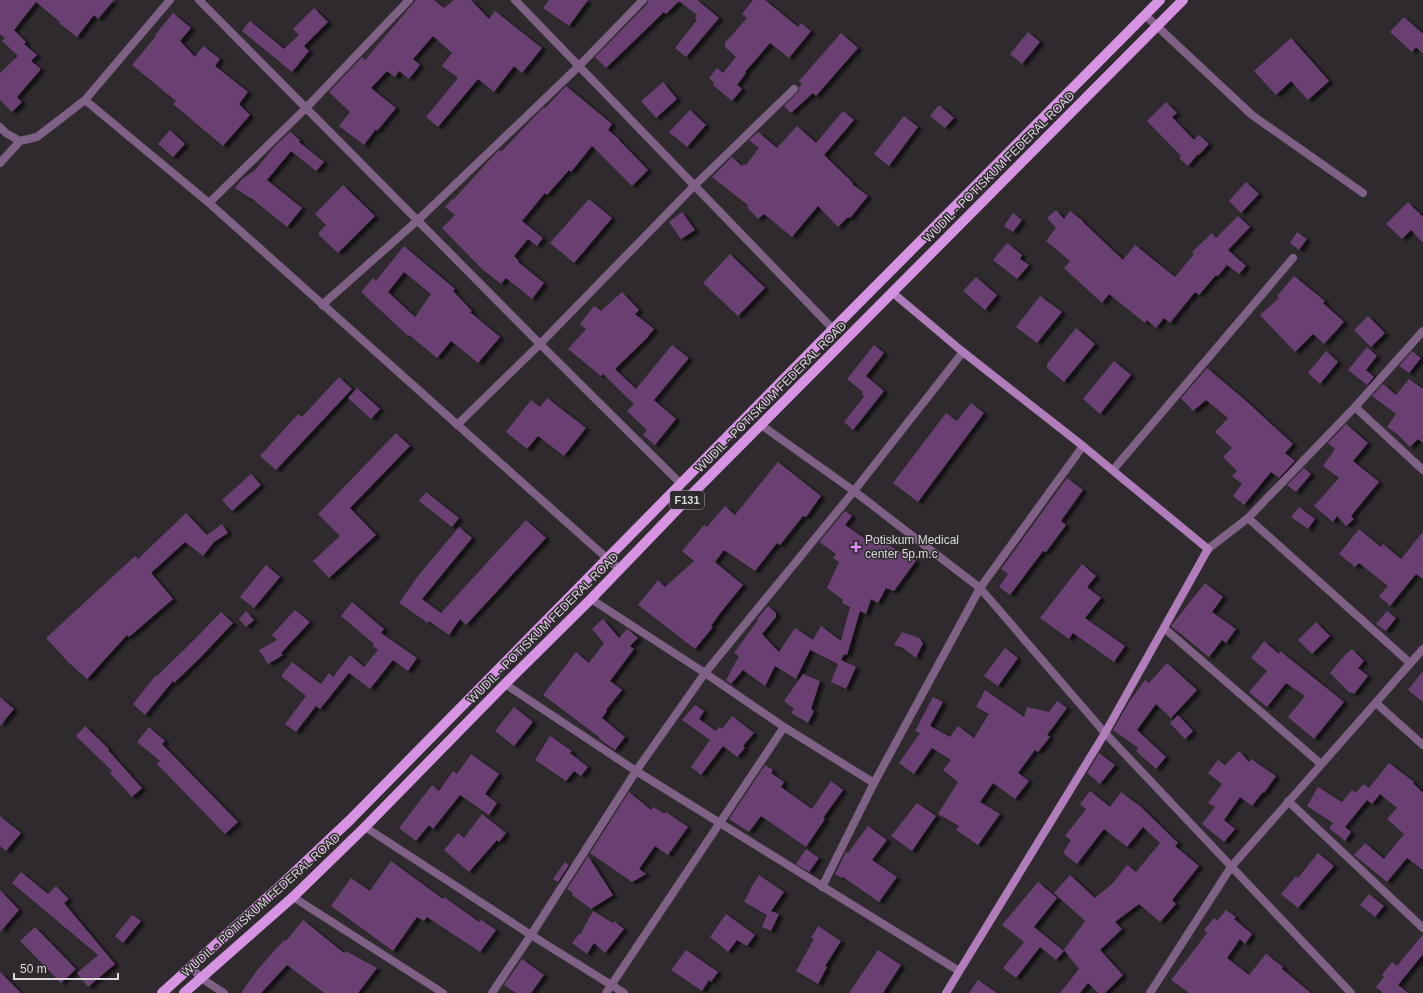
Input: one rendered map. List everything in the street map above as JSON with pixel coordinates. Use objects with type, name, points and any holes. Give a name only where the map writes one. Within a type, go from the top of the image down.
[{"type":"main road","name":"WUDIL - POTISKUM FEDERAL ROAD","points":[[162,993],[350,820],[833,329],[1160,0]]},
{"type":"main road","name":"WUDIL - POTISKUM FEDERAL ROAD","points":[[184,993],[293,897],[365,827],[1183,0]]},
{"type":"street","points":[[0,163],[20,141],[37,137],[85,100],[170,0]]},
{"type":"street","points":[[199,0],[681,484]]},
{"type":"street","points":[[209,203],[306,108],[409,0]]},
{"type":"street","points":[[515,0],[833,329]]},
{"type":"street","points":[[322,305],[418,220],[579,66],[643,0]]},
{"type":"street","points":[[1145,16],[1252,115],[1363,193]]},
{"type":"street","points":[[457,425],[540,344],[694,186],[794,89]]},
{"type":"street","points":[[85,100],[209,203],[619,569]]},
{"type":"street","points":[[0,127],[6,133],[20,141]]},
{"type":"street","points":[[1113,470],[1293,258]]},
{"type":"street","points":[[893,293],[963,352],[1113,470],[1208,549]]},
{"type":"street","points":[[946,993],[1105,733],[1208,549],[1248,518],[1355,407],[1423,331]]},
{"type":"street","points":[[492,993],[636,771],[706,673],[854,491],[963,352]]},
{"type":"street","points":[[1355,407],[1423,470]]},
{"type":"street","points":[[761,425],[854,491],[980,588],[1105,733],[1230,867],[1351,993]]},
{"type":"street","points":[[822,887],[874,783],[980,588],[1083,446]]},
{"type":"street","points":[[1248,518],[1410,663]]},
{"type":"street","points":[[591,599],[706,673],[784,727],[874,783]]},
{"type":"street","points":[[1164,628],[1321,764]]},
{"type":"street","points":[[1150,993],[1230,867],[1423,649]]},
{"type":"street","points":[[505,684],[719,824],[959,971]]},
{"type":"street","points":[[1376,703],[1423,745]]},
{"type":"street","points":[[606,993],[784,727]]},
{"type":"street","points":[[1288,801],[1423,928]]},
{"type":"street","points":[[365,827],[530,935],[624,993]]},
{"type":"street","points":[[293,897],[443,993]]},
{"type":"street","points":[[191,967],[201,978],[224,993]]},
{"type":"building","points":[[0,0],[114,0],[98,19],[94,15],[77,37],[36,2],[14,30],[26,42],[24,44],[37,55],[31,61],[41,69],[17,97],[22,102],[12,112],[0,100],[0,73],[18,56],[2,41],[5,38],[0,34]]},
{"type":"building","points":[[416,0],[434,0],[444,8],[454,0],[471,0],[489,19],[495,11],[542,48],[522,73],[514,66],[494,92],[478,79],[438,127],[426,117],[458,78],[442,66],[452,53],[433,36],[413,59],[420,65],[409,79],[399,71],[395,77],[387,71],[371,88],[396,108],[377,131],[376,129],[364,145],[339,126],[350,112],[329,92],[362,57],[365,60]]},
{"type":"building","points":[[549,0],[588,0],[569,26],[543,8]]},
{"type":"building","points":[[648,0],[697,0],[719,18],[686,57],[675,48],[697,20],[695,18],[697,15],[679,1],[666,14],[664,12],[606,68],[595,57],[647,4]]},
{"type":"building","points":[[753,0],[765,0],[798,27],[801,23],[811,31],[789,58],[770,43],[745,72],[746,73],[737,85],[742,89],[732,101],[713,85],[714,83],[709,78],[717,68],[723,73],[736,57],[725,47],[725,43],[747,18],[742,14]]},
{"type":"building","points":[[314,8],[328,22],[304,46],[309,51],[292,72],[242,31],[250,21],[284,49],[299,35],[293,29]]},
{"type":"building","points":[[173,13],[191,28],[180,41],[195,57],[203,46],[220,59],[215,66],[248,92],[239,104],[250,115],[223,146],[173,104],[176,101],[132,65]]},
{"type":"building","points":[[1404,17],[1423,34],[1423,54],[1416,47],[1412,52],[1390,32]]},
{"type":"building","points":[[1028,32],[1040,42],[1022,64],[1010,54]]},
{"type":"building","points":[[841,33],[858,48],[816,96],[813,93],[791,113],[784,106],[799,91],[799,87],[802,84],[799,81]]},
{"type":"building","points":[[1291,38],[1329,81],[1308,100],[1291,81],[1276,95],[1254,71]]},
{"type":"building","points":[[663,82],[677,99],[656,118],[641,101]]},
{"type":"building","points":[[566,86],[612,124],[608,130],[619,139],[648,170],[632,186],[592,146],[571,172],[569,170],[547,195],[545,193],[522,221],[543,238],[537,246],[528,239],[514,256],[519,261],[518,262],[544,283],[532,299],[506,278],[501,284],[482,269],[442,228],[455,215],[445,207],[499,150],[501,152]]},
{"type":"building","points":[[1166,102],[1177,113],[1172,117],[1194,140],[1199,135],[1209,144],[1188,166],[1179,158],[1181,156],[1147,121]]},
{"type":"building","points":[[939,105],[954,118],[945,128],[930,116]]},
{"type":"building","points":[[690,110],[706,125],[687,147],[669,132]]},
{"type":"building","points":[[843,111],[854,120],[824,155],[853,183],[852,184],[868,196],[850,218],[848,217],[838,227],[818,206],[792,237],[764,214],[758,219],[747,207],[749,206],[712,177],[732,157],[742,166],[744,164],[746,165],[759,148],[749,140],[758,132],[777,148],[797,126],[816,143]]},
{"type":"building","points":[[904,116],[918,127],[889,166],[874,154]]},
{"type":"building","points":[[170,130],[185,144],[173,157],[158,144]]},
{"type":"building","points":[[290,132],[300,140],[299,142],[324,162],[316,171],[291,151],[267,180],[302,208],[287,227],[250,197],[235,188],[241,180],[255,170],[275,146]]},
{"type":"building","points":[[1246,182],[1259,194],[1241,213],[1229,201]]},
{"type":"building","points":[[343,185],[375,216],[338,253],[318,234],[326,225],[315,214]]},
{"type":"building","points":[[589,199],[612,218],[574,263],[550,243]]},
{"type":"building","points":[[1408,202],[1423,217],[1423,243],[1411,230],[1402,239],[1386,224]]},
{"type":"building","points":[[1056,210],[1064,219],[1070,211],[1083,221],[1123,260],[1135,245],[1175,277],[1194,254],[1192,252],[1212,233],[1216,238],[1238,216],[1250,227],[1228,250],[1246,266],[1239,274],[1227,265],[1218,276],[1216,275],[1199,295],[1195,292],[1170,323],[1164,318],[1156,328],[1147,320],[1145,323],[1109,294],[1102,303],[1064,268],[1070,261],[1046,241],[1056,228],[1047,218]]},
{"type":"building","points":[[682,212],[695,230],[681,239],[669,222]]},
{"type":"building","points":[[1013,213],[1022,220],[1013,232],[1004,226]]},
{"type":"building","points":[[1297,232],[1307,239],[1299,250],[1290,243]]},
{"type":"building","points":[[1007,243],[1022,255],[1020,259],[1029,265],[1017,279],[993,260]]},
{"type":"building","points":[[404,246],[455,289],[453,291],[472,311],[470,312],[500,337],[478,363],[451,341],[437,358],[409,335],[408,336],[361,292],[373,278],[376,281]],"holes":[[[404,272],[431,294],[415,317],[388,292]]]},
{"type":"building","points":[[730,254],[765,288],[738,316],[703,283]]},
{"type":"building","points":[[1294,276],[1325,301],[1323,303],[1344,322],[1324,344],[1313,334],[1295,352],[1260,315],[1279,298],[1277,296]]},
{"type":"building","points":[[976,277],[997,295],[985,310],[963,291]]},
{"type":"building","points":[[622,292],[639,310],[635,314],[654,329],[646,339],[615,369],[636,389],[672,345],[689,358],[654,400],[676,419],[655,445],[643,435],[647,430],[627,411],[634,404],[603,374],[601,376],[568,349],[586,329],[580,324],[594,306],[601,311]]},
{"type":"building","points":[[1040,296],[1062,312],[1037,343],[1016,327]]},
{"type":"building","points":[[1368,316],[1385,333],[1371,347],[1354,330]]},
{"type":"building","points":[[1076,328],[1095,344],[1064,382],[1047,368],[1047,364]]},
{"type":"building","points":[[874,345],[884,353],[866,376],[884,391],[853,430],[844,422],[864,397],[862,394],[863,392],[847,379]]},
{"type":"building","points":[[1367,347],[1377,356],[1366,370],[1374,377],[1367,385],[1348,370]]},
{"type":"building","points":[[1326,351],[1338,362],[1320,384],[1308,373]]},
{"type":"building","points":[[1412,351],[1421,358],[1409,373],[1399,366]]},
{"type":"building","points":[[1114,361],[1131,375],[1100,414],[1083,399]]},
{"type":"building","points":[[1207,368],[1293,444],[1285,453],[1295,461],[1279,478],[1271,472],[1244,505],[1233,496],[1242,484],[1232,476],[1237,471],[1223,457],[1232,448],[1215,432],[1228,418],[1206,400],[1193,411],[1181,398]]},
{"type":"building","points":[[339,377],[352,389],[276,470],[260,456],[298,414],[302,417]]},
{"type":"building","points":[[1409,379],[1423,389],[1423,443],[1418,439],[1410,447],[1397,434],[1387,427],[1396,414],[1372,396],[1383,384],[1396,395]]},
{"type":"building","points":[[357,388],[380,409],[371,419],[348,398]]},
{"type":"building","points":[[547,398],[586,428],[564,456],[538,436],[527,449],[506,432],[531,400],[540,407]]},
{"type":"building","points":[[971,403],[984,413],[918,502],[893,483],[946,413],[957,421]]},
{"type":"building","points":[[1346,424],[1368,443],[1353,461],[1379,482],[1351,516],[1354,519],[1346,526],[1337,516],[1333,522],[1314,506],[1339,478],[1323,466],[1335,449],[1328,443]]},
{"type":"building","points":[[396,433],[410,446],[350,508],[376,535],[329,578],[313,561],[340,536],[318,514]]},
{"type":"building","points":[[778,462],[821,496],[806,517],[803,516],[780,545],[777,543],[755,571],[724,550],[715,562],[743,585],[721,612],[711,626],[713,627],[695,649],[638,605],[658,580],[665,587],[694,561],[682,551],[704,525],[707,527],[725,506],[735,515]]},
{"type":"building","points":[[1304,468],[1311,474],[1296,492],[1287,485]]},
{"type":"building","points":[[251,474],[261,485],[232,511],[222,500]]},
{"type":"building","points":[[1067,478],[1083,490],[1061,521],[1066,525],[1046,552],[1043,551],[1010,595],[999,587],[1008,574],[1001,569]]},
{"type":"building","points":[[426,492],[459,518],[452,527],[419,501]]},
{"type":"building","points":[[1299,507],[1315,519],[1308,529],[1291,517]]},
{"type":"building","points":[[845,511],[852,516],[845,525],[871,543],[875,538],[916,561],[894,591],[886,588],[878,603],[871,599],[866,614],[860,611],[847,655],[844,654],[841,660],[856,667],[846,689],[831,682],[838,664],[810,650],[796,679],[775,666],[765,686],[743,670],[731,684],[726,680],[739,656],[734,653],[758,620],[757,619],[768,606],[776,613],[776,617],[762,634],[779,652],[795,628],[813,640],[821,626],[841,641],[850,607],[842,603],[843,600],[827,588],[839,562],[833,558],[836,554],[819,542]]},
{"type":"building","points":[[186,513],[207,535],[222,524],[228,533],[214,542],[203,556],[185,542],[151,573],[173,599],[129,637],[127,635],[87,679],[68,662],[46,638],[135,556],[138,559]]},
{"type":"building","points":[[526,520],[546,538],[466,625],[460,619],[449,635],[429,621],[428,623],[399,603],[418,576],[459,527],[472,538],[422,599],[441,613]]},
{"type":"building","points":[[1359,529],[1381,547],[1383,544],[1401,559],[1423,532],[1423,579],[1416,574],[1390,606],[1379,596],[1388,586],[1359,563],[1355,567],[1339,554]]},
{"type":"building","points":[[1082,564],[1096,576],[1087,587],[1101,598],[1085,618],[1125,646],[1114,662],[1073,633],[1069,639],[1040,618]]},
{"type":"building","points":[[266,565],[280,577],[254,608],[240,597]]},
{"type":"building","points":[[1205,583],[1223,597],[1212,612],[1236,629],[1226,643],[1222,640],[1209,657],[1171,626]]},
{"type":"building","points":[[352,602],[384,629],[381,633],[417,658],[408,671],[393,660],[370,689],[349,673],[320,709],[316,706],[296,732],[285,724],[306,696],[281,676],[292,662],[321,684],[329,673],[333,677],[350,655],[364,667],[378,650],[373,646],[374,644],[341,616]]},
{"type":"building","points":[[295,610],[310,622],[281,653],[283,655],[268,664],[259,650],[277,640],[272,635]]},
{"type":"building","points":[[246,611],[254,620],[246,627],[239,619]]},
{"type":"building","points":[[1387,611],[1396,618],[1386,631],[1376,624]]},
{"type":"building","points":[[221,612],[233,623],[174,683],[173,681],[145,715],[133,704],[156,675],[157,676]]},
{"type":"building","points":[[603,619],[619,638],[627,629],[638,638],[630,646],[634,649],[610,681],[622,690],[606,710],[607,711],[602,718],[625,737],[615,750],[543,695],[576,652],[589,663],[604,643],[592,629]]},
{"type":"building","points":[[1316,622],[1330,636],[1312,654],[1298,640]]},
{"type":"building","points":[[902,632],[919,638],[923,643],[916,658],[903,648],[894,645]]},
{"type":"building","points":[[1264,641],[1279,654],[1280,651],[1344,702],[1314,739],[1288,717],[1305,696],[1286,683],[1267,707],[1249,692],[1267,671],[1251,658]]},
{"type":"building","points":[[1005,648],[1018,658],[998,686],[984,676]]},
{"type":"building","points":[[1352,649],[1364,661],[1358,668],[1368,676],[1354,694],[1351,692],[1350,693],[1330,673]]},
{"type":"building","points":[[1167,663],[1197,690],[1171,718],[1156,704],[1137,730],[1166,757],[1156,769],[1136,751],[1138,748],[1113,730],[1129,702],[1145,680],[1149,683]]},
{"type":"building","points":[[1423,671],[1423,702],[1408,690]]},
{"type":"building","points":[[803,674],[820,681],[811,709],[814,711],[808,723],[791,713],[794,709],[784,701]]},
{"type":"building","points":[[985,690],[1024,717],[1027,707],[1049,712],[1057,701],[1067,708],[1047,735],[1050,737],[1038,752],[1035,750],[1018,773],[1029,781],[1015,799],[993,783],[980,802],[1000,814],[978,845],[956,830],[959,826],[938,814],[958,782],[943,770],[951,760],[932,748],[914,774],[899,763],[920,733],[915,731],[933,697],[943,702],[930,726],[950,737],[958,726],[974,738],[989,714],[976,707]]},
{"type":"building","points":[[0,697],[14,709],[0,726]]},
{"type":"building","points":[[695,705],[704,711],[699,719],[716,731],[719,727],[722,729],[732,716],[754,733],[743,746],[745,748],[737,757],[723,746],[701,775],[691,767],[710,740],[682,720]]},
{"type":"building","points":[[514,707],[533,722],[514,746],[495,731]]},
{"type":"building","points":[[1178,715],[1193,731],[1185,739],[1170,723]]},
{"type":"building","points":[[85,726],[109,749],[108,750],[142,788],[132,797],[110,773],[112,771],[76,736]]},
{"type":"building","points":[[149,727],[165,741],[162,744],[238,822],[225,834],[157,764],[160,761],[137,742]]},
{"type":"building","points":[[550,736],[572,751],[570,753],[588,767],[581,776],[574,771],[566,781],[535,760]]},
{"type":"building","points":[[1239,751],[1249,762],[1251,759],[1276,776],[1264,793],[1263,792],[1252,806],[1240,797],[1224,820],[1235,829],[1224,842],[1202,824],[1215,807],[1208,803],[1222,784],[1208,773],[1218,760],[1225,765]]},
{"type":"building","points":[[1099,753],[1115,765],[1100,784],[1087,773]]},
{"type":"building","points":[[471,754],[499,774],[485,794],[497,803],[489,815],[460,795],[433,829],[429,825],[416,841],[399,828],[432,785],[439,791],[453,771],[457,774]]},
{"type":"building","points":[[1389,763],[1414,782],[1413,783],[1423,793],[1423,870],[1407,858],[1387,882],[1354,855],[1365,843],[1384,859],[1404,834],[1387,819],[1397,808],[1380,794],[1372,804],[1367,800],[1345,827],[1351,832],[1345,841],[1329,828],[1333,823],[1307,806],[1318,787],[1342,802],[1352,790],[1356,793],[1363,784],[1369,788]]},
{"type":"building","points":[[765,765],[773,770],[771,773],[784,782],[781,787],[812,809],[831,781],[843,790],[823,818],[825,819],[806,847],[761,816],[749,832],[729,819]]},
{"type":"building","points":[[1090,791],[1110,807],[1121,792],[1140,806],[1178,843],[1175,846],[1199,866],[1172,900],[1176,904],[1160,922],[1139,904],[1115,922],[1122,929],[1100,950],[1123,975],[1105,993],[1098,993],[1088,983],[1080,993],[1060,993],[1079,969],[1064,950],[1085,921],[1054,893],[1070,875],[1095,898],[1113,883],[1127,865],[1136,872],[1160,843],[1143,827],[1127,847],[1104,829],[1077,864],[1063,853],[1071,840],[1065,836],[1086,809],[1080,804]]},
{"type":"building","points":[[629,792],[651,810],[653,807],[665,814],[666,812],[688,827],[668,855],[655,846],[639,869],[646,874],[632,882],[590,853]]},
{"type":"building","points":[[917,803],[936,816],[912,851],[891,836]]},
{"type":"building","points":[[482,814],[506,833],[499,842],[497,840],[469,872],[444,850],[458,833],[464,838]]},
{"type":"building","points":[[0,816],[21,833],[6,851],[0,846]]},
{"type":"building","points":[[868,826],[887,840],[872,860],[897,877],[879,902],[843,877],[842,878],[835,874],[846,852],[848,853]]},
{"type":"building","points":[[806,849],[819,858],[809,872],[796,864]]},
{"type":"building","points":[[1318,853],[1334,866],[1298,908],[1281,894],[1296,876],[1298,878]]},
{"type":"building","points":[[588,856],[613,895],[591,909],[572,895],[573,893],[567,889]]},
{"type":"building","points":[[391,861],[443,899],[444,897],[479,922],[481,920],[496,930],[480,952],[427,917],[424,921],[417,917],[393,951],[331,906],[351,878],[370,891]]},
{"type":"building","points":[[565,862],[569,865],[558,882],[553,879]]},
{"type":"building","points":[[21,872],[48,894],[56,886],[69,899],[64,903],[115,964],[88,987],[77,973],[98,955],[12,883]]},
{"type":"building","points":[[759,875],[784,892],[771,911],[779,914],[771,931],[762,927],[767,915],[744,902]]},
{"type":"building","points":[[1038,882],[1057,898],[1034,927],[1064,951],[1056,960],[1040,947],[1016,978],[1003,968],[1024,942],[1002,925]]},
{"type":"building","points":[[0,890],[19,910],[0,932]]},
{"type":"building","points":[[1369,894],[1384,906],[1375,917],[1360,905]]},
{"type":"building","points":[[1226,910],[1236,917],[1234,919],[1252,934],[1245,944],[1240,939],[1227,958],[1249,975],[1266,954],[1283,967],[1282,969],[1311,993],[1189,993],[1171,980],[1207,933],[1204,930],[1214,918],[1217,921]]},
{"type":"building","points":[[593,911],[613,923],[614,921],[624,929],[605,953],[594,943],[587,954],[572,943],[579,934],[580,935]]},
{"type":"building","points":[[726,914],[755,935],[747,946],[737,940],[728,952],[710,937]]},
{"type":"building","points":[[132,915],[141,921],[123,943],[115,936]]},
{"type":"building","points":[[303,920],[344,953],[346,951],[377,968],[358,993],[324,993],[287,965],[261,993],[241,993],[258,969],[284,940],[286,941]]},
{"type":"building","points":[[818,926],[841,941],[825,966],[827,967],[818,984],[796,971],[814,939],[811,938]]},
{"type":"building","points":[[35,927],[76,969],[61,983],[20,941]]},
{"type":"building","points":[[1423,934],[1423,954],[1398,985],[1408,993],[1383,993],[1376,987],[1384,977],[1382,975],[1392,962],[1397,966]]},
{"type":"building","points":[[686,950],[718,972],[711,982],[709,980],[702,991],[671,970]]},
{"type":"building","points":[[878,950],[901,965],[883,993],[849,993]]},
{"type":"building","points":[[522,959],[544,975],[531,993],[516,993],[504,985]]},
{"type":"building","points":[[0,972],[21,993],[0,993]]},
{"type":"building","points":[[978,980],[997,993],[969,993]]},
{"type":"place","name":"Potiskum Medical center 5p.m.c","points":[[856,547]]}]
